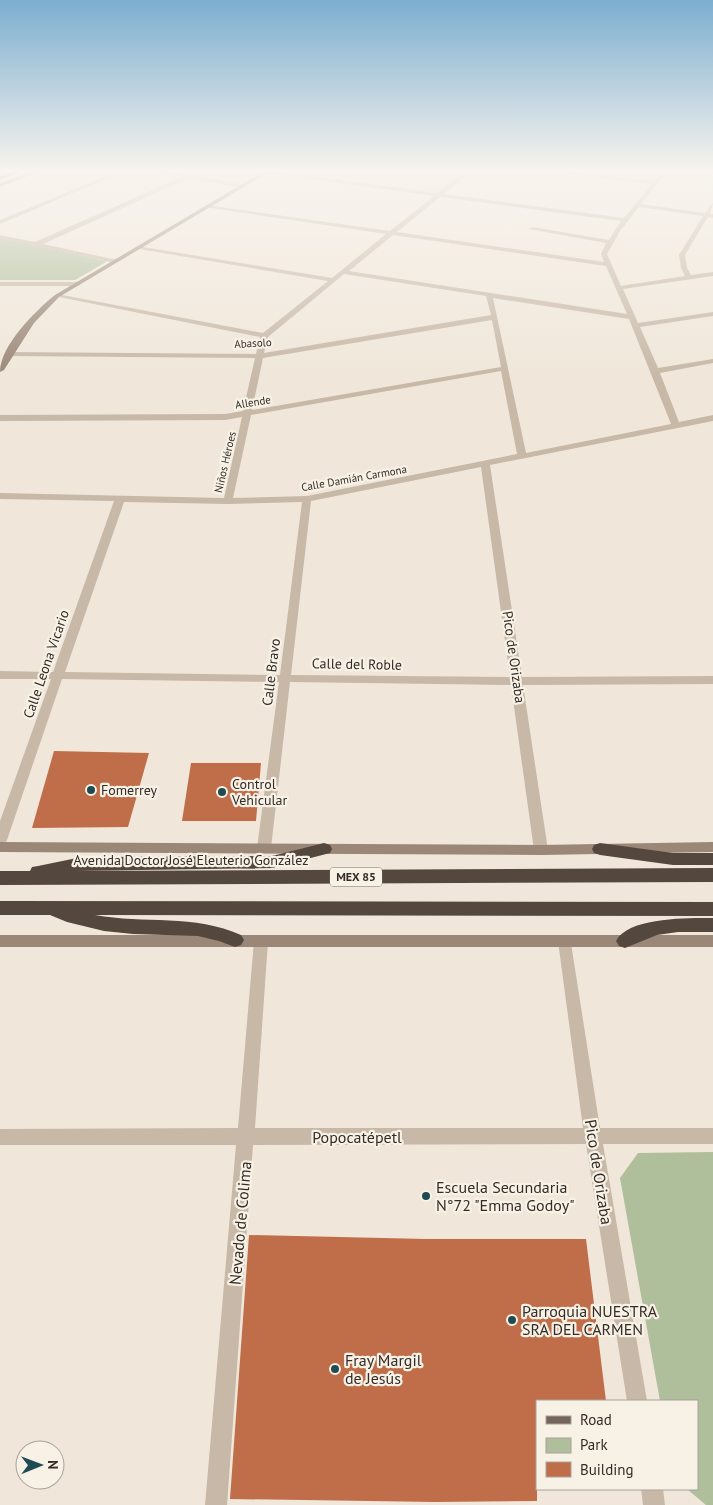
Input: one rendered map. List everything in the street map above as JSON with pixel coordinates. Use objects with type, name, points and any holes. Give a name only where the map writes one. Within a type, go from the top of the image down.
[{"type":"highway","points":[[8,878],[77,864],[272,862],[324,849]]},
{"type":"highway","points":[[600,849],[673,859],[713,859]]},
{"type":"highway","name":"Avenida Doctor José Eleuterio González","points":[[8,878],[713,875]]},
{"type":"highway","points":[[0,908],[713,909]]},
{"type":"highway","points":[[44,908],[86,922],[133,927],[205,930],[221,932],[235,940]]},
{"type":"highway","points":[[625,941],[648,928],[680,925],[713,925]]},
{"type":"street","points":[[10,239],[115,261]]},
{"type":"street","points":[[35,245],[48,239]]},
{"type":"street","points":[[0,370],[34,316],[57,296],[152,239]]},
{"type":"street","points":[[57,296],[264,336],[383,239]]},
{"type":"street","points":[[434,239],[607,264]]},
{"type":"street","points":[[593,239],[610,242]]},
{"type":"street","points":[[612,239],[604,254],[607,264],[655,371],[676,425]]},
{"type":"street","points":[[689,278],[684,268],[682,255],[693,239]]},
{"type":"street","points":[[139,247],[333,280]]},
{"type":"street","points":[[342,272],[631,317]]},
{"type":"street","points":[[619,288],[713,274]]},
{"type":"street","points":[[0,284],[77,284]]},
{"type":"street","points":[[489,295],[495,317],[522,458]]},
{"type":"street","points":[[635,326],[713,314]]},
{"type":"street","name":"Abasolo","points":[[9,354],[259,356],[495,317]]},
{"type":"street","name":"Niños Héroes","points":[[228,501],[264,336]]},
{"type":"street","points":[[655,371],[713,361]]},
{"type":"street","name":"Allende","points":[[0,418],[203,418],[248,414],[505,368]]},
{"type":"street","name":"Calle Damián Carmona","points":[[0,496],[228,501],[306,499],[522,458],[713,418]]},
{"type":"street","name":"Pico de Orizaba","points":[[486,464],[541,850]]},
{"type":"street","name":"Calle Leona Vicario","points":[[0,840],[120,499]]},
{"type":"street","name":"Calle Bravo","points":[[264,848],[286,679],[306,499]]},
{"type":"street","name":"Calle del Roble","points":[[0,675],[517,681],[713,680]]},
{"type":"street","name":"Avenida Doctor José Eleuterio González","points":[[0,847],[541,850],[713,847]]},
{"type":"street","points":[[0,941],[713,941]]},
{"type":"street","name":"Nevado de Colima","points":[[216,1505],[247,1137],[261,941]]},
{"type":"street","name":"Pico de Orizaba","points":[[565,941],[593,1136],[637,1400]]},
{"type":"street","name":"Popocatépetl","points":[[0,1137],[713,1136]]},
{"type":"street","points":[[652,1490],[654,1505]]},
{"type":"green space","points":[[0,239],[106,262],[75,280],[0,280]]},
{"type":"green space","points":[[713,1152],[713,1505],[706,1505],[688,1490],[698,1490],[698,1400],[660,1400],[620,1178],[638,1153]]},
{"type":"building","name":"Fomerrey","points":[[54,751],[149,753],[128,827],[32,828]]},
{"type":"building","name":"Control Vehicular","points":[[191,763],[261,763],[256,821],[182,821]]},
{"type":"building","points":[[249,1235],[426,1239],[586,1239],[606,1400],[536,1400],[537,1501],[435,1502],[230,1499]]},
{"type":"place","name":"Fomerrey","points":[[91,790]]},
{"type":"place","name":"Control Vehicular","points":[[222,792]]},
{"type":"place","name":"Escuela Secundaria N°72 \"Emma Godoy\"","points":[[426,1196]]},
{"type":"place","name":"Parroquia NUESTRA SRA DEL CARMEN","points":[[512,1320]]},
{"type":"place","name":"Fray Margil de Jesús","points":[[335,1369]]}]
